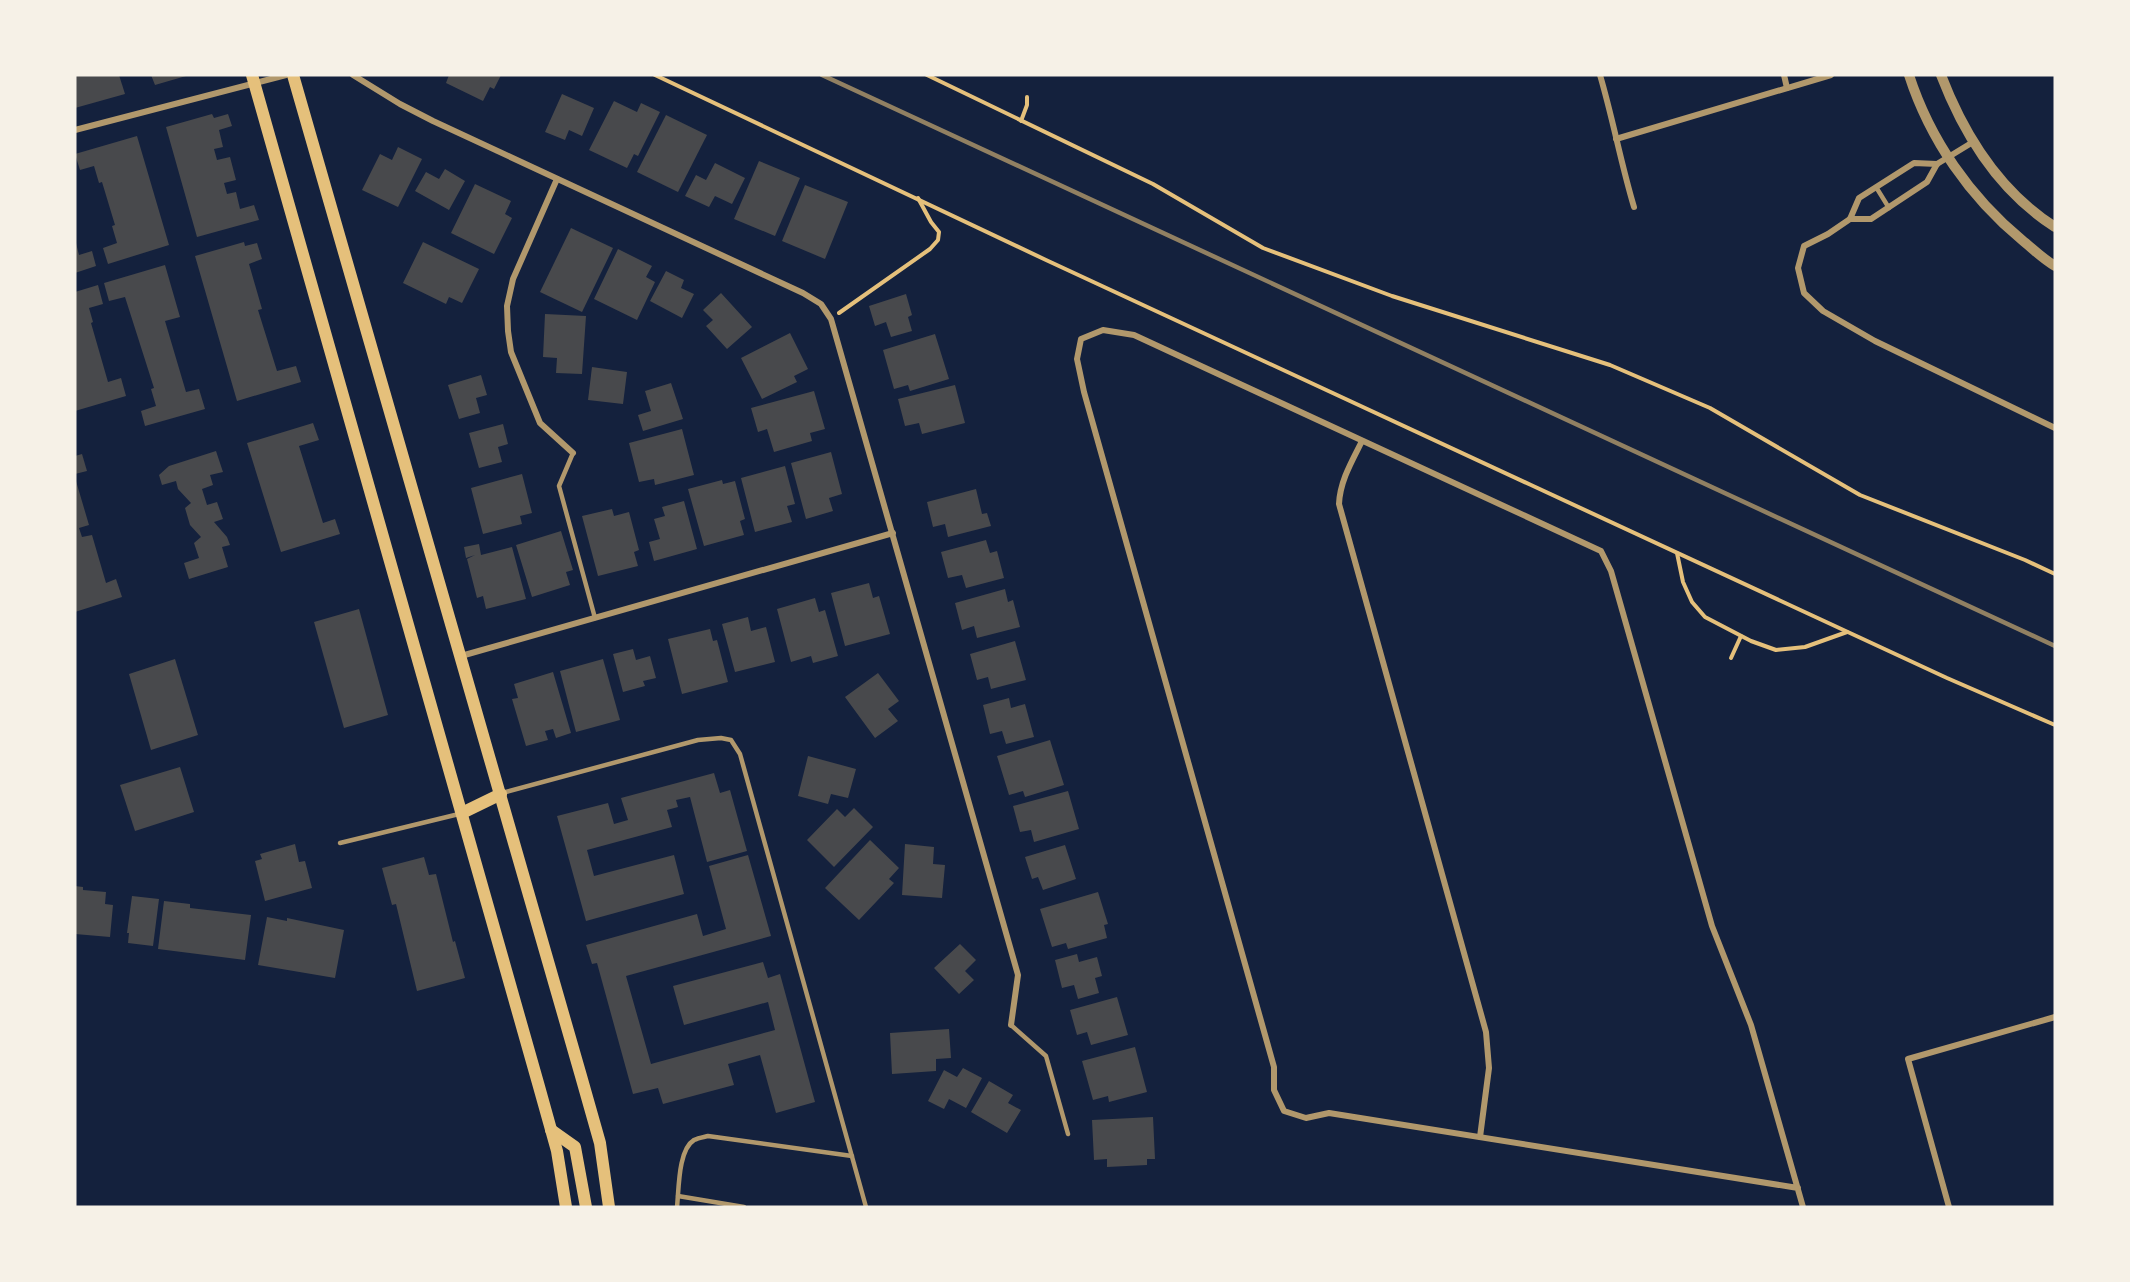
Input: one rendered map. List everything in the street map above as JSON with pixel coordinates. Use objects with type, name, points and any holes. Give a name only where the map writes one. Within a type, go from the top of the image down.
[{"type":"main road","points":[[293,75],[600,1143],[609,1207]]},
{"type":"main road","points":[[253,79],[557,1151],[566,1207]]},
{"type":"main road","points":[[462,813],[501,794]]},
{"type":"main road","points":[[551,1130],[575,1147],[586,1207]]},
{"type":"street","points":[[75,130],[253,79],[286,75]]},
{"type":"street","points":[[353,75],[433,121],[803,293],[821,304],[831,319],[1018,975],[1011,1025]]},
{"type":"street","points":[[1600,75],[1634,207]]},
{"type":"street","points":[[1784,75],[1787,88]]},
{"type":"street","points":[[1616,139],[1832,75]]},
{"type":"street","points":[[1909,75],[1947,157],[1964,182],[1989,211],[2055,266]]},
{"type":"street","points":[[1941,75],[1972,142],[1998,177],[2055,227]]},
{"type":"street","points":[[1850,219],[1871,219],[1889,208],[1927,182],[1937,164],[1972,142]]},
{"type":"street","points":[[1937,164],[1914,163],[1859,198],[1850,219],[1804,246],[1798,268],[1804,293],[1824,311],[1875,341],[2055,428]]},
{"type":"street","points":[[557,179],[513,279],[507,306],[507,331],[511,352],[540,423],[573,453]]},
{"type":"street","points":[[1798,1188],[1329,1113],[1306,1118],[1284,1111],[1274,1090],[1274,1068],[1084,392],[1077,359],[1081,339],[1103,330],[1134,335],[1601,551],[1611,571],[1712,926],[1751,1024],[1798,1188],[1803,1207]]},
{"type":"street","points":[[1362,441],[1345,477],[1339,504],[1486,1032],[1489,1068],[1480,1137]]},
{"type":"street","points":[[461,656],[893,533]]},
{"type":"street","points":[[1949,1207],[1908,1059],[2055,1017]]},
{"type":"lane","points":[[1876,187],[1889,208]]},
{"type":"lane","points":[[573,453],[559,486],[595,618]]},
{"type":"lane","points":[[501,794],[698,740],[721,738],[731,740],[740,754],[866,1207]]},
{"type":"lane","points":[[340,843],[462,813]]},
{"type":"lane","points":[[1011,1025],[1046,1056],[1068,1134]]},
{"type":"lane","points":[[677,1207],[682,1160],[687,1146],[695,1139],[708,1136],[852,1156]]},
{"type":"lane","points":[[678,1196],[744,1207]]},
{"type":"path","points":[[655,75],[1046,260],[1677,553],[2055,725]]},
{"type":"path","points":[[927,75],[1153,184],[1263,248],[1392,296],[1610,365],[1710,408],[1860,495],[2055,574]]},
{"type":"path","points":[[941,81],[943,75]]},
{"type":"path","points":[[1021,121],[1027,105],[1027,97]]},
{"type":"path","points":[[831,319],[930,249],[939,240],[939,232],[918,198]]},
{"type":"path","points":[[1677,553],[1683,582],[1692,602],[1705,617],[1741,636],[1776,650],[1805,647],[1848,632]]},
{"type":"path","points":[[1731,658],[1741,636]]},
{"type":"building","points":[[75,75],[119,75],[125,94],[75,108]]},
{"type":"building","points":[[151,75],[186,75],[186,76],[155,85]]},
{"type":"building","points":[[449,75],[501,75],[494,89],[490,87],[483,101],[446,83]]},
{"type":"building","points":[[562,94],[594,108],[582,136],[569,130],[565,140],[545,132]]},
{"type":"building","points":[[614,101],[637,112],[641,103],[660,112],[638,156],[634,154],[627,168],[589,150]]},
{"type":"building","points":[[212,114],[214,118],[228,114],[232,126],[219,130],[223,147],[214,149],[217,160],[230,157],[236,180],[224,183],[227,194],[236,192],[240,209],[254,205],[259,220],[197,237],[166,127]]},
{"type":"building","points":[[666,115],[707,135],[678,192],[637,172]]},
{"type":"building","points":[[137,136],[169,245],[108,264],[103,248],[117,243],[112,226],[115,225],[102,182],[99,183],[94,166],[80,170],[75,154]]},
{"type":"building","points":[[398,147],[422,159],[398,207],[362,190],[380,154],[392,160]]},
{"type":"building","points":[[759,161],[800,178],[775,236],[734,219]]},
{"type":"building","points":[[715,163],[745,178],[732,204],[715,196],[709,207],[685,196],[696,175],[706,180]]},
{"type":"building","points":[[445,169],[465,181],[449,210],[415,191],[426,172],[439,179]]},
{"type":"building","points":[[475,184],[511,201],[505,214],[512,218],[494,254],[451,233]]},
{"type":"building","points":[[805,185],[848,202],[825,259],[782,241]]},
{"type":"building","points":[[571,228],[613,248],[582,312],[540,292]]},
{"type":"building","points":[[244,242],[245,246],[257,243],[262,259],[249,264],[262,309],[258,310],[277,371],[296,366],[301,382],[237,401],[195,256]]},
{"type":"building","points":[[423,242],[479,269],[462,303],[449,297],[446,304],[403,283]]},
{"type":"building","points":[[76,243],[79,255],[92,251],[96,266],[75,273]]},
{"type":"building","points":[[618,249],[652,266],[646,277],[655,282],[637,320],[594,299]]},
{"type":"building","points":[[165,265],[180,317],[165,321],[186,392],[199,389],[205,409],[145,426],[141,411],[156,406],[151,389],[154,388],[125,297],[109,301],[104,283]]},
{"type":"building","points":[[666,271],[684,280],[681,288],[694,294],[682,318],[650,301]]},
{"type":"building","points":[[98,285],[103,304],[89,308],[93,322],[91,323],[108,382],[121,378],[126,396],[75,411],[75,292]]},
{"type":"building","points":[[721,293],[752,327],[727,349],[706,326],[713,320],[703,310]]},
{"type":"building","points":[[906,294],[912,315],[908,317],[912,331],[891,337],[886,322],[875,326],[869,306]]},
{"type":"building","points":[[545,314],[586,316],[582,374],[556,373],[557,358],[543,357]]},
{"type":"building","points":[[790,333],[808,369],[794,376],[797,382],[762,399],[741,358]]},
{"type":"building","points":[[935,334],[949,379],[910,391],[908,385],[894,389],[883,350]]},
{"type":"building","points":[[592,367],[627,372],[623,404],[588,400]]},
{"type":"building","points":[[481,375],[487,395],[476,398],[480,413],[459,419],[448,385]]},
{"type":"building","points":[[671,383],[683,419],[643,431],[638,415],[651,411],[645,391]]},
{"type":"building","points":[[955,385],[965,423],[922,434],[919,423],[905,426],[898,399]]},
{"type":"building","points":[[814,391],[825,429],[810,433],[812,441],[774,452],[767,429],[758,432],[751,408]]},
{"type":"building","points":[[313,423],[319,440],[299,446],[323,523],[335,519],[340,534],[281,552],[247,443]]},
{"type":"building","points":[[503,424],[508,444],[498,447],[502,462],[479,468],[469,433]]},
{"type":"building","points":[[682,429],[694,475],[655,485],[654,479],[639,482],[629,443]]},
{"type":"building","points":[[216,451],[223,472],[210,475],[213,485],[202,489],[207,505],[217,502],[223,519],[214,522],[227,537],[230,545],[222,547],[228,567],[189,579],[184,563],[199,558],[194,543],[201,537],[190,525],[185,508],[191,503],[178,489],[176,481],[162,485],[159,475],[169,466]]},
{"type":"building","points":[[831,452],[842,494],[829,498],[833,511],[806,519],[791,463]]},
{"type":"building","points":[[82,454],[87,471],[75,474],[75,456]]},
{"type":"building","points":[[785,466],[795,504],[787,506],[792,522],[755,532],[741,478]]},
{"type":"building","points":[[522,474],[532,513],[520,516],[522,524],[483,534],[471,488]]},
{"type":"building","points":[[722,480],[723,484],[735,481],[745,519],[740,521],[744,535],[704,546],[688,489]]},
{"type":"building","points":[[76,481],[89,525],[79,528],[82,537],[92,535],[106,583],[116,579],[122,597],[75,612]]},
{"type":"building","points":[[976,489],[982,514],[987,513],[991,526],[948,537],[945,524],[933,527],[927,502]]},
{"type":"building","points":[[684,501],[697,549],[654,561],[649,542],[660,539],[654,519],[665,516],[662,507]]},
{"type":"building","points":[[612,509],[614,516],[629,512],[639,550],[634,552],[638,566],[598,576],[582,516]]},
{"type":"building","points":[[561,531],[573,570],[566,572],[570,585],[532,597],[516,545]]},
{"type":"building","points":[[986,540],[990,553],[997,551],[1004,578],[966,588],[962,575],[948,578],[941,552]]},
{"type":"building","points":[[479,544],[481,555],[512,547],[526,599],[486,609],[483,596],[477,598],[467,559],[475,555],[466,558],[464,547]]},
{"type":"building","points":[[869,583],[873,598],[879,596],[890,634],[845,646],[831,593]]},
{"type":"building","points":[[1005,589],[1008,602],[1013,600],[1020,627],[977,638],[974,626],[962,630],[955,603]]},
{"type":"building","points":[[815,598],[819,612],[825,610],[838,656],[813,663],[811,656],[791,662],[777,609]]},
{"type":"building","points":[[359,609],[388,715],[344,728],[314,622]]},
{"type":"building","points":[[748,617],[751,631],[766,627],[775,662],[735,672],[722,624]]},
{"type":"building","points":[[710,629],[713,641],[717,640],[728,682],[682,694],[668,639]]},
{"type":"building","points":[[1015,641],[1026,680],[991,689],[988,677],[977,680],[970,654]]},
{"type":"building","points":[[633,649],[636,660],[650,656],[656,678],[643,681],[645,686],[623,692],[613,654]]},
{"type":"building","points":[[175,659],[198,735],[151,750],[129,674]]},
{"type":"building","points":[[603,659],[620,720],[576,732],[560,671]]},
{"type":"building","points":[[553,672],[571,733],[556,738],[553,729],[545,731],[548,740],[526,746],[512,699],[518,698],[514,684]]},
{"type":"building","points":[[878,673],[899,701],[888,709],[898,721],[875,738],[845,697]]},
{"type":"building","points":[[1009,698],[1011,708],[1025,704],[1034,737],[1006,744],[1002,731],[990,734],[983,705]]},
{"type":"building","points":[[1050,740],[1064,785],[1025,797],[1023,791],[1009,795],[997,756]]},
{"type":"building","points":[[808,756],[856,769],[848,798],[831,794],[828,804],[798,796]]},
{"type":"building","points":[[180,767],[194,812],[135,831],[120,785]]},
{"type":"building","points":[[714,773],[720,793],[730,790],[747,851],[707,862],[690,797],[676,800],[678,807],[667,810],[672,827],[587,850],[594,876],[674,855],[684,894],[586,921],[557,816],[608,803],[614,824],[628,820],[621,798]]},
{"type":"building","points":[[1068,791],[1079,829],[1034,842],[1031,830],[1020,832],[1013,806]]},
{"type":"building","points":[[854,808],[873,827],[834,867],[807,840],[837,809],[845,817]]},
{"type":"building","points":[[870,840],[899,868],[889,879],[894,883],[859,920],[825,888]]},
{"type":"building","points":[[295,844],[299,862],[305,861],[312,888],[265,901],[255,861],[262,859],[260,854]]},
{"type":"building","points":[[905,844],[934,847],[933,864],[945,865],[942,898],[902,895]]},
{"type":"building","points":[[1065,845],[1076,879],[1043,890],[1038,877],[1032,879],[1025,857]]},
{"type":"building","points":[[748,855],[771,936],[626,976],[651,1064],[775,1030],[768,1002],[684,1025],[673,986],[763,962],[768,978],[780,974],[815,1102],[776,1113],[760,1055],[728,1064],[734,1085],[663,1104],[658,1088],[633,1094],[597,963],[592,964],[586,945],[697,914],[703,936],[726,929],[709,866]]},
{"type":"building","points":[[424,857],[429,875],[436,874],[453,942],[455,941],[465,978],[417,991],[396,904],[392,905],[382,868]]},
{"type":"building","points":[[75,886],[83,887],[83,890],[106,892],[105,904],[113,905],[110,937],[75,934]]},
{"type":"building","points":[[1098,892],[1108,924],[1104,925],[1107,938],[1068,949],[1066,943],[1052,947],[1040,909]]},
{"type":"building","points":[[132,896],[159,899],[153,946],[128,943],[129,933],[127,933]]},
{"type":"building","points":[[164,901],[190,904],[190,908],[251,915],[245,960],[158,949]]},
{"type":"building","points":[[267,917],[287,921],[287,918],[344,930],[335,978],[258,965]]},
{"type":"building","points":[[960,944],[976,960],[965,971],[974,980],[959,994],[934,968]]},
{"type":"building","points":[[1077,954],[1079,962],[1097,957],[1102,976],[1095,978],[1099,993],[1078,999],[1074,985],[1062,988],[1055,960]]},
{"type":"building","points":[[1117,997],[1128,1035],[1091,1045],[1087,1032],[1077,1035],[1070,1010]]},
{"type":"building","points":[[949,1029],[951,1058],[936,1059],[936,1071],[892,1074],[890,1033]]},
{"type":"building","points":[[1135,1047],[1147,1092],[1109,1102],[1108,1096],[1093,1100],[1082,1061]]},
{"type":"building","points":[[963,1068],[982,1078],[966,1108],[949,1099],[944,1109],[928,1101],[944,1070],[957,1077]]},
{"type":"building","points":[[989,1081],[1013,1095],[1008,1103],[1021,1110],[1007,1133],[971,1112]]},
{"type":"building","points":[[1153,1117],[1155,1159],[1147,1159],[1147,1165],[1107,1167],[1107,1159],[1094,1160],[1092,1120]]},
{"type":"railway","points":[[822,75],[2055,646]]}]
